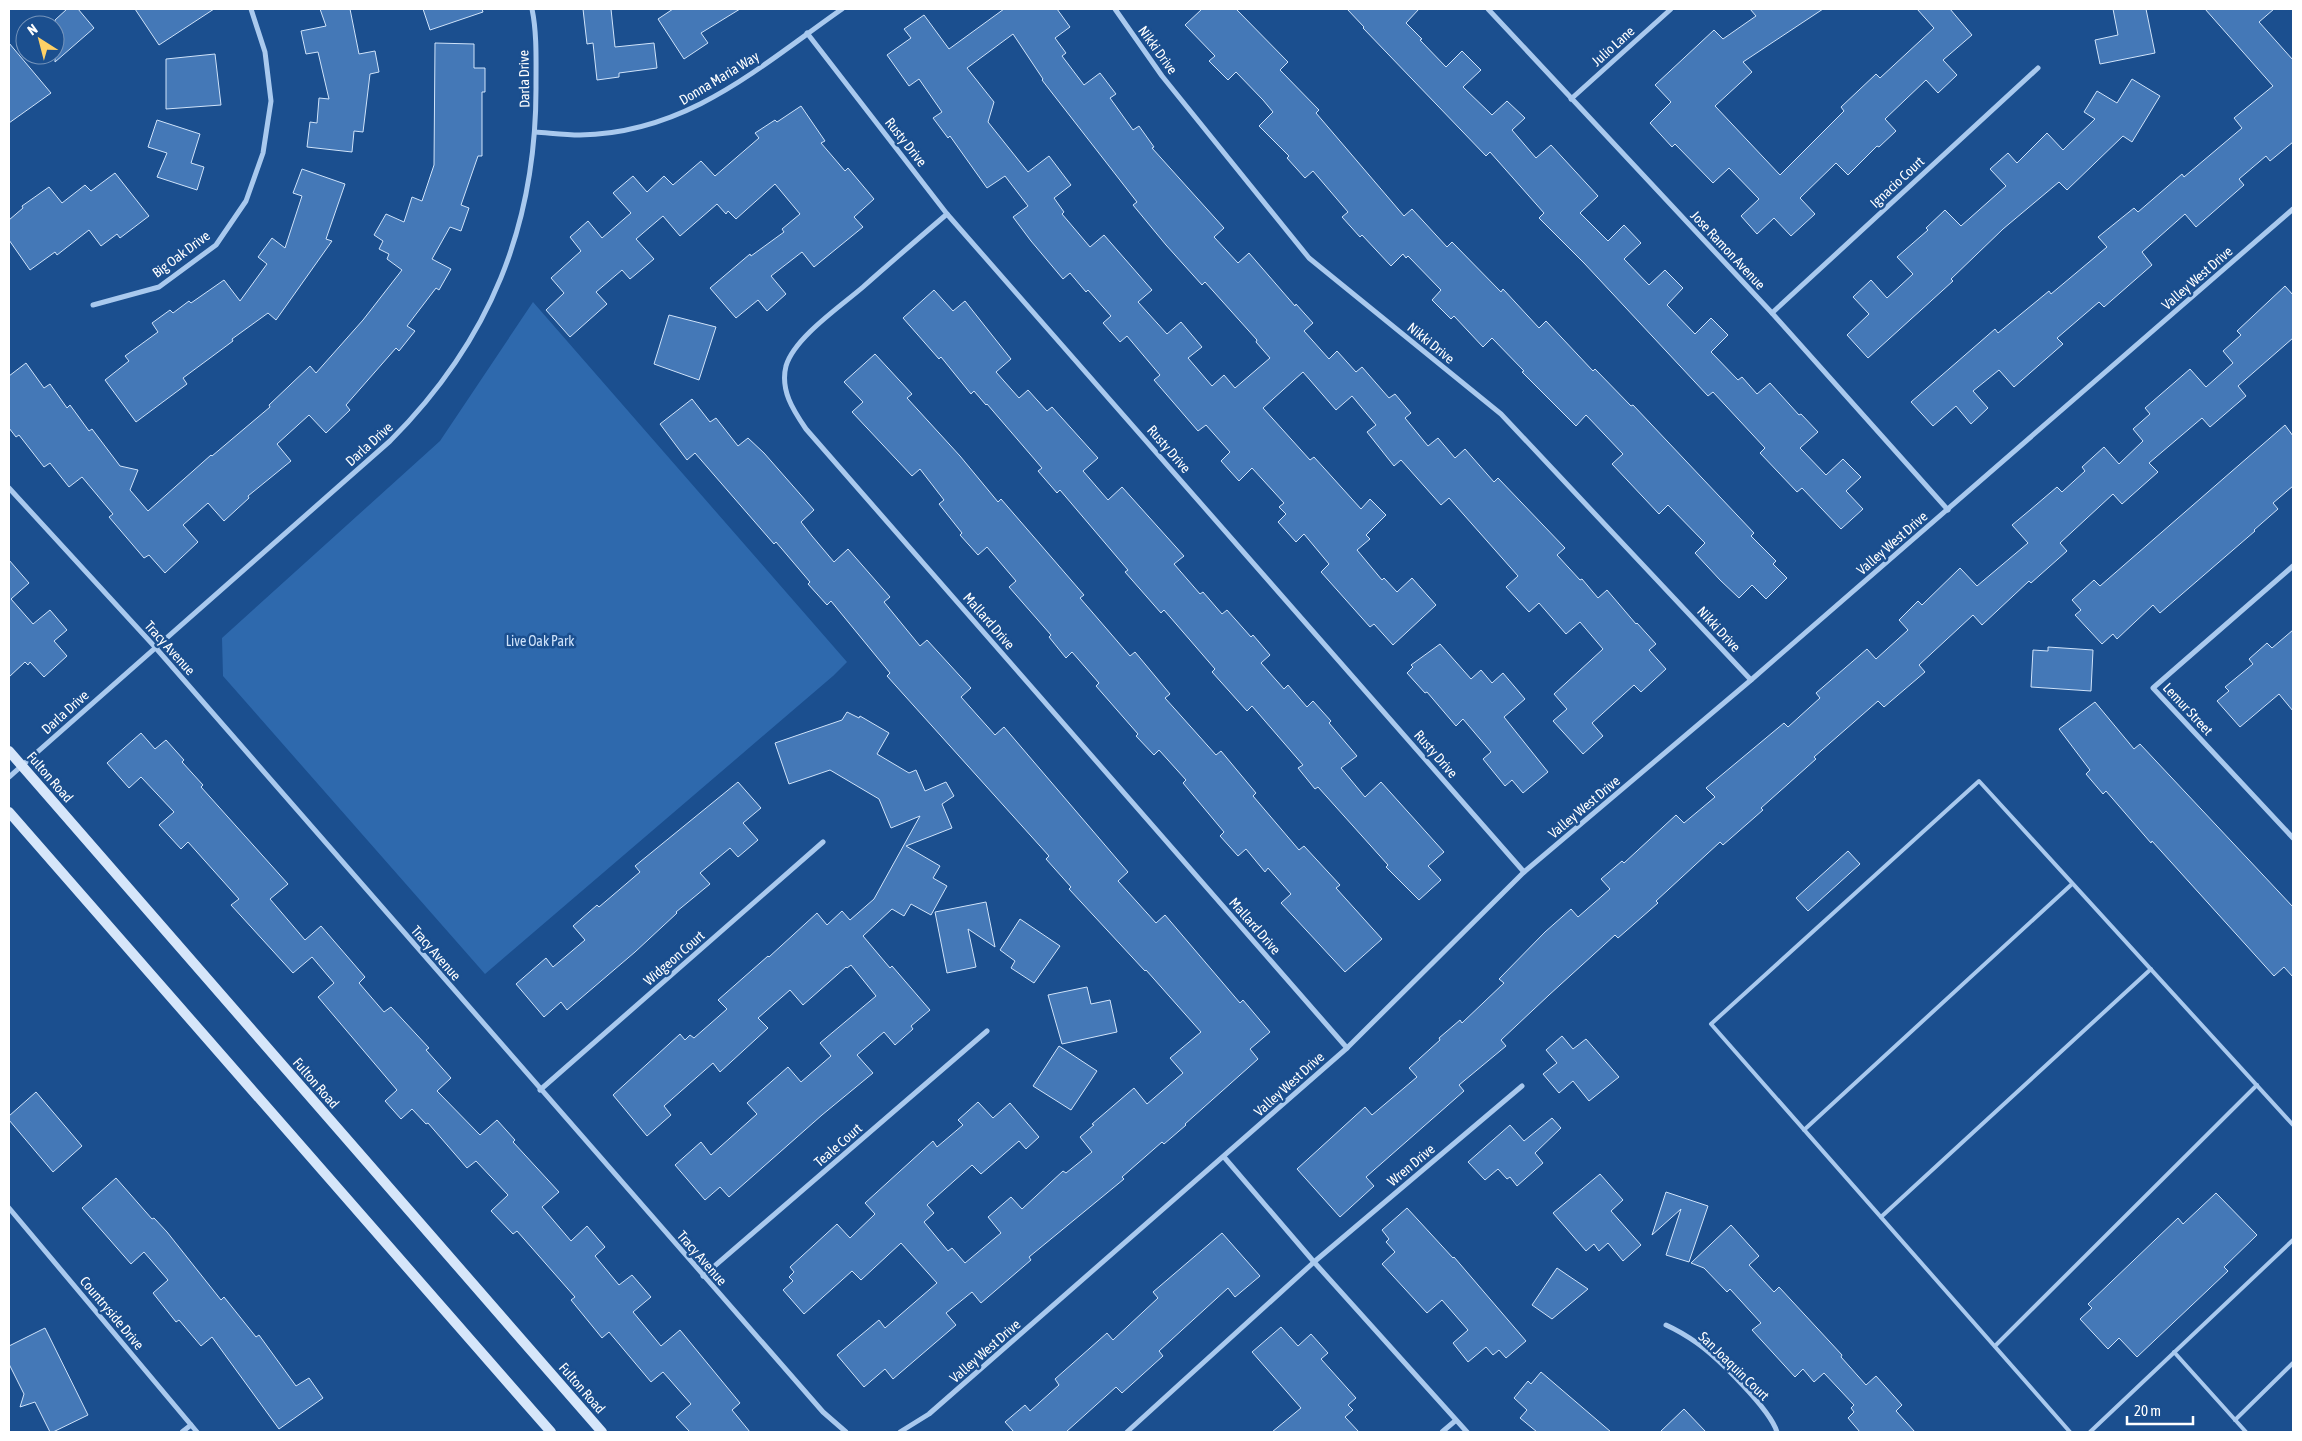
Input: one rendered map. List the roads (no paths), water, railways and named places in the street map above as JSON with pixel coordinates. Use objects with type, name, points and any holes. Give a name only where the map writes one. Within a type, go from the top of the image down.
[{"type":"main road","name":"Fulton Road","points":[[9,751],[602,1432]]},
{"type":"main road","points":[[9,812],[551,1432]]},
{"type":"street","name":"Big Oak Drive","points":[[93,305],[159,287],[216,245],[246,200],[263,154],[271,102],[265,52],[251,9]]},
{"type":"street","name":"Darla Drive","points":[[9,777],[390,441],[418,412],[447,375],[474,334],[495,295],[513,248],[532,159],[535,132],[535,45],[532,9]]},
{"type":"street","name":"Donna Maria Way","points":[[535,132],[580,135],[602,134],[669,119],[715,97],[842,9]]},
{"type":"street","name":"Nikki Drive","points":[[1115,9],[1162,76],[1309,258],[1501,414],[1751,680]]},
{"type":"street","name":"Jose Ramon Avenue","points":[[1488,9],[1772,313],[1948,510]]},
{"type":"street","name":"Julio Lane","points":[[1571,99],[1671,9]]},
{"type":"street","name":"Rusty Drive","points":[[807,33],[947,214],[1524,872]]},
{"type":"street","name":"Ignacio Court","points":[[1772,313],[2038,68]]},
{"type":"street","name":"Valley West Drive","points":[[900,1432],[929,1414],[1346,1048],[1524,872],[1751,680],[2293,209]]},
{"type":"street","name":"Mallard Drive","points":[[947,214],[817,327],[795,350],[786,364],[784,378],[786,392],[791,405],[806,429],[1346,1048]]},
{"type":"street","name":"Tracy Avenue","points":[[9,488],[155,647],[822,1412],[846,1432]]},
{"type":"street","name":"Lemur Street","points":[[2293,566],[2152,688],[2293,838]]},
{"type":"street","name":"Widgeon Court","points":[[540,1090],[823,842]]},
{"type":"street","name":"Teale Court","points":[[703,1276],[987,1031]]},
{"type":"street","name":"Wren Drive","points":[[1128,1432],[1314,1262],[1522,1086]]},
{"type":"street","points":[[1224,1157],[1314,1262],[1455,1421],[1467,1432]]},
{"type":"street","name":"Countryside Drive","points":[[9,1208],[197,1432]]},
{"type":"street","name":"San Joaquin Court","points":[[1666,1325],[1683,1334],[1712,1356],[1765,1411],[1777,1432]]},
{"type":"street","points":[[1442,1432],[1455,1421]]},
{"type":"street","points":[[182,1432],[191,1424]]},
{"type":"lane","points":[[2070,1432],[1711,1024],[1979,781],[2293,1125]]},
{"type":"lane","points":[[1804,1130],[2072,884]]},
{"type":"lane","points":[[1881,1217],[2151,969]]},
{"type":"lane","points":[[1995,1346],[2257,1085]]},
{"type":"lane","points":[[2090,1432],[2293,1240]]},
{"type":"lane","points":[[2174,1352],[2246,1432]]},
{"type":"lane","points":[[2235,1420],[2293,1364]]},
{"type":"park label","name":"Live Oak Park","points":[[540,641]]}]
